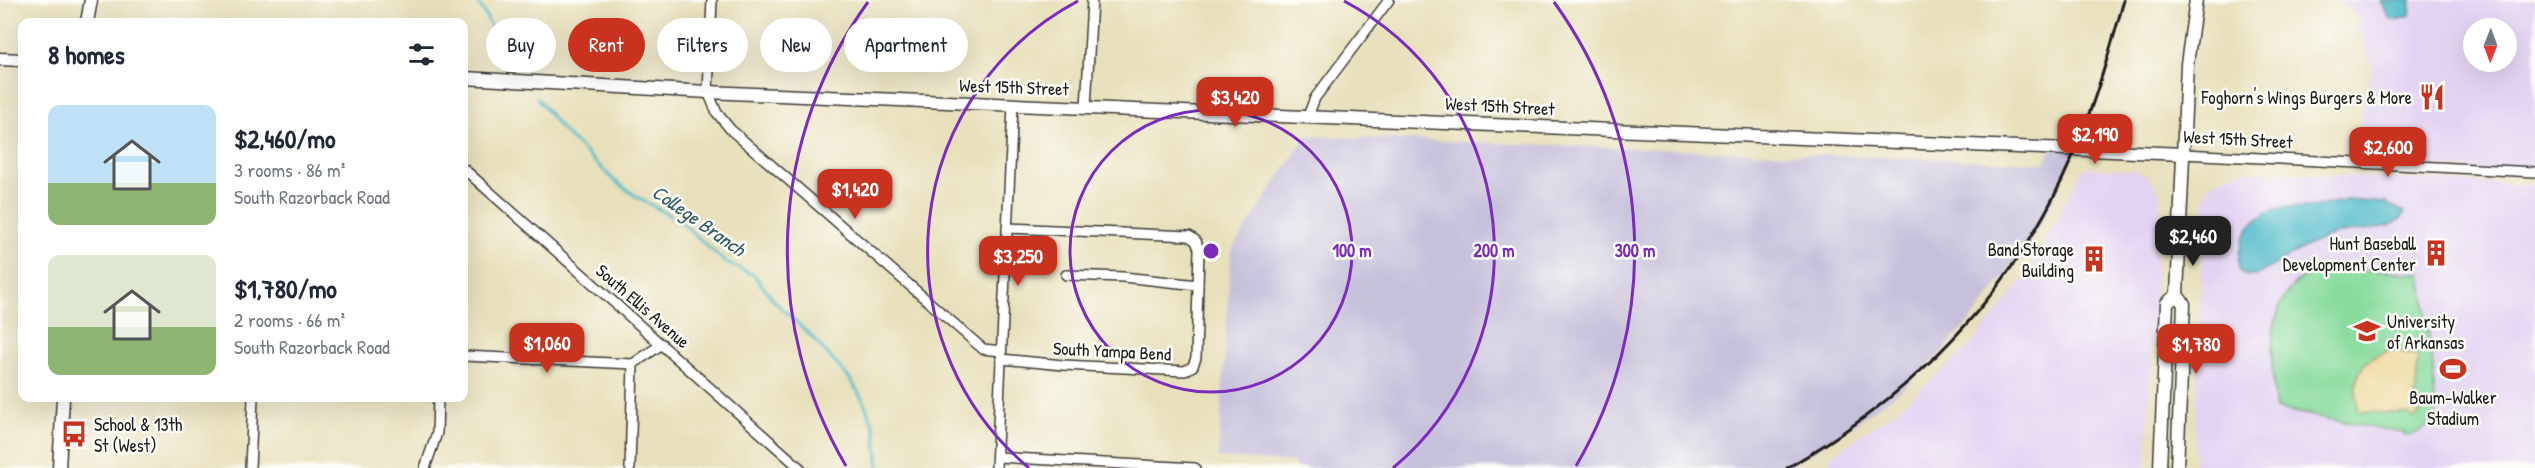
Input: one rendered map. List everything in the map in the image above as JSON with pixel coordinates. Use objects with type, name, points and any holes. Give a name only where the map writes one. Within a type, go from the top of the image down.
[{"type":"main road","points":[[88,18],[91,0]]},
{"type":"main road","points":[[2177,468],[2184,304],[2177,295],[2189,45],[2196,0]]},
{"type":"main road","points":[[0,59],[18,60]]},
{"type":"main road","name":"West 15th Street","points":[[468,78],[708,92],[2183,154]]},
{"type":"main road","points":[[2160,468],[2167,303],[2177,295]]},
{"type":"main road","points":[[59,468],[63,402]]},
{"type":"street","points":[[712,0],[708,92],[717,113],[731,130],[983,349],[1001,355]]},
{"type":"street","points":[[1086,108],[1092,0]]},
{"type":"street","points":[[1308,116],[1315,98],[1389,0]]},
{"type":"street","points":[[996,468],[1013,105]]},
{"type":"street","name":"West 15th Street","points":[[2183,154],[2535,172]]},
{"type":"street","name":"South Ellis Avenue","points":[[468,173],[800,468]]},
{"type":"street","name":"South Yampa Bend","points":[[1001,355],[1063,366],[1185,371],[1193,366],[1196,358],[1199,249],[1196,241],[1189,236],[1007,228]]},
{"type":"street","points":[[1066,275],[1123,277],[1198,285]]},
{"type":"street","points":[[468,356],[633,364],[662,344]]},
{"type":"street","points":[[630,468],[633,364]]},
{"type":"street","points":[[250,468],[253,402]]},
{"type":"street","points":[[425,468],[436,433],[438,402]]},
{"type":"street","points":[[997,457],[1195,468]]},
{"type":"shaded area","points":[[2339,0],[2535,0],[2535,172],[2350,164],[2372,68],[2354,11],[2340,4]]},
{"type":"shaded area","points":[[1306,136],[2044,163],[2052,148],[2075,149],[2048,209],[2028,244],[1978,311],[1942,352],[1901,390],[1851,427],[1787,468],[1297,468],[1292,462],[1218,458],[1231,251]]},
{"type":"shaded area","points":[[2083,168],[2133,170],[2146,175],[2160,193],[2146,468],[1829,468],[1830,456],[1891,415],[1969,347],[2028,274]]},
{"type":"shaded area","name":"University of Arkansas","points":[[2241,171],[2535,185],[2535,468],[2194,468],[2204,195],[2210,185],[2221,178]]},
{"type":"green space","points":[[2344,268],[2421,274],[2433,367],[2435,404],[2438,404],[2431,422],[2418,432],[2405,436],[2405,432],[2368,427],[2276,408],[2273,335],[2283,300],[2294,285],[2308,274],[2321,270]]},
{"type":"sand","points":[[2395,350],[2418,356],[2415,404],[2420,413],[2414,418],[2407,413],[2359,412],[2356,389],[2360,371],[2373,358]]},
{"type":"water","points":[[2381,0],[2411,0],[2410,16],[2396,20],[2388,17]]},
{"type":"water","points":[[2347,200],[2386,203],[2404,212],[2395,223],[2387,226],[2342,233],[2319,240],[2256,276],[2247,276],[2239,271],[2240,248],[2244,238],[2249,228],[2265,214],[2286,207],[2315,206]]},
{"type":"waterway","name":"College Branch","points":[[476,0],[487,18]]},
{"type":"waterway","name":"College Branch","points":[[537,98],[562,130],[615,181],[637,197],[680,221],[725,262],[754,275],[776,303],[813,338],[850,379],[863,400],[875,429],[879,468]]},
{"type":"railway","points":[[1787,468],[1872,412],[1910,380],[1947,345],[1980,308],[2010,268],[2038,226],[2072,158],[2097,92],[2124,0]]},
{"type":"place","name":"Foghorn's Wings Burgers & More","points":[[2432,97]]},
{"type":"place","name":"Hunt Baseball Development Center","points":[[2436,253]]},
{"type":"place","name":"Band Storage Building","points":[[2094,259]]},
{"type":"place","name":"University of Arkansas","points":[[2367,331]]},
{"type":"place","name":"Baum-Walker Stadium","points":[[2453,369]]},
{"type":"place","name":"School & 13th St (West)","points":[[74,434]]}]
